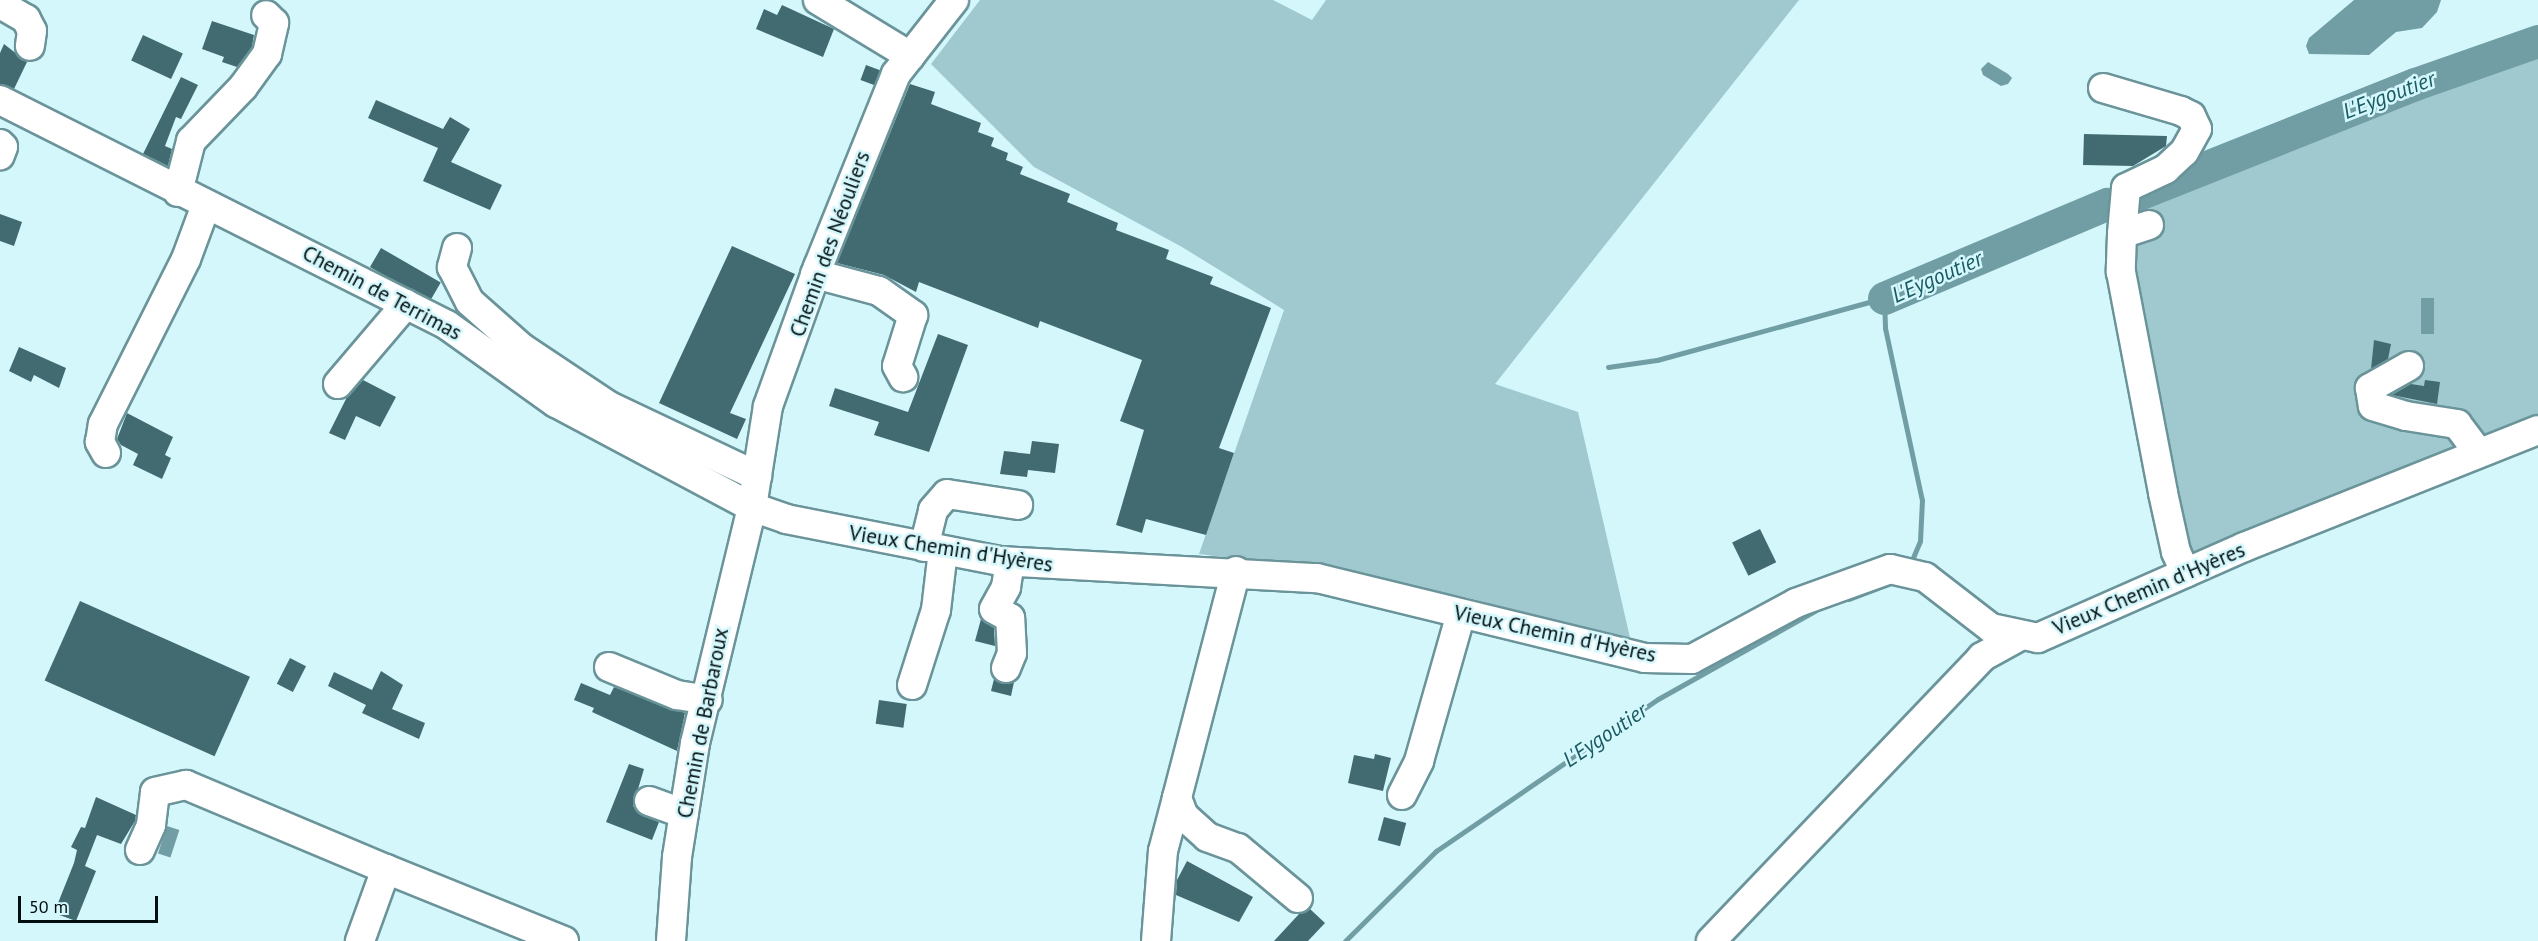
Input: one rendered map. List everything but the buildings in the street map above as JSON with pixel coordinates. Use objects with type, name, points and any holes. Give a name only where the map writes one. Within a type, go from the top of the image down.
[{"type":"street","points":[[818,0],[910,56]]},
{"type":"street","name":"Chemin des Néouliers","points":[[752,507],[768,406],[815,274],[879,113],[896,74],[954,0]]},
{"type":"street","points":[[0,4],[26,19],[32,31],[30,46]]},
{"type":"street","points":[[178,192],[191,141],[243,87],[267,54],[274,22],[266,15]]},
{"type":"street","points":[[2103,88],[2181,111],[2191,116],[2197,129],[2184,152],[2166,169],[2126,188],[2136,230],[2121,272],[2163,493],[2176,552],[2186,573]]},
{"type":"street","name":"Chemin de Terrimas","points":[[0,100],[178,192],[447,325],[556,403],[752,507]]},
{"type":"street","points":[[0,144],[3,147],[0,155]]},
{"type":"street","points":[[106,453],[100,442],[103,424],[186,259],[206,205]]},
{"type":"street","points":[[457,248],[452,267],[470,302],[522,348],[609,406],[757,476]]},
{"type":"street","points":[[815,274],[879,291],[909,310],[913,315],[897,366],[903,377]]},
{"type":"street","points":[[338,384],[406,304]]},
{"type":"street","points":[[2409,366],[2370,388],[2373,406],[2406,416],[2457,424],[2479,453]]},
{"type":"street","name":"Vieux Chemin d'Hyères","points":[[752,507],[786,519],[1010,562],[1079,568],[1236,571],[1317,578],[1645,658],[1692,659],[1796,603],[1890,569],[1924,577],[1991,628],[2038,638],[2186,573],[2538,430]]},
{"type":"street","points":[[912,685],[936,610],[933,510],[947,494],[1018,505]]},
{"type":"street","name":"Chemin de Barbaroux","points":[[671,941],[684,814],[695,743],[708,700],[752,507]]},
{"type":"street","points":[[1006,668],[1012,653],[1010,618],[994,609],[1006,587],[1010,562]]},
{"type":"street","points":[[1156,941],[1163,851],[1236,571]]},
{"type":"street","points":[[1402,795],[1419,761],[1461,614]]},
{"type":"street","points":[[1711,941],[1982,657],[2020,636]]},
{"type":"street","points":[[609,667],[677,695],[708,700]]},
{"type":"street","points":[[140,849],[151,825],[155,792],[186,785],[564,941]]},
{"type":"street","points":[[1178,798],[1184,816],[1207,837],[1238,848],[1298,898]]},
{"type":"street","points":[[649,801],[684,814]]},
{"type":"street","points":[[360,941],[386,869]]},
{"type":"shaded area","points":[[980,0],[1273,0],[1312,20],[1326,0],[1799,0],[1495,384],[1578,412],[1631,642],[1469,598],[1360,575],[1199,554],[1284,310],[1182,247],[1034,167],[931,64]]},
{"type":"shaded area","points":[[2354,0],[2441,0],[2437,12],[2422,28],[2396,32],[2369,55],[2309,54],[2306,46],[2309,38]]},
{"type":"shaded area","points":[[2538,49],[2538,422],[2192,560],[2132,281],[2134,202]]},
{"type":"shaded area","points":[[1988,62],[2012,78],[2008,84],[2001,86],[1983,75],[1981,69]]},
{"type":"shaded area","points":[[2421,298],[2434,298],[2434,334],[2421,334]]},
{"type":"shaded area","points":[[167,826],[179,830],[170,858],[158,854]]},
{"type":"waterway","name":"L'Eygoutier","points":[[2141,193],[2415,84],[2538,41]]},
{"type":"waterway","name":"L'Eygoutier","points":[[1884,298],[2107,204]]},
{"type":"waterway","points":[[1608,367],[1657,360],[1884,298],[1885,328],[1922,500],[1920,541],[1910,564]]},
{"type":"waterway","name":"L'Eygoutier","points":[[1849,599],[1893,582]]},
{"type":"waterway","name":"L'Eygoutier","points":[[1345,941],[1436,851],[1658,699],[1815,611]]}]
